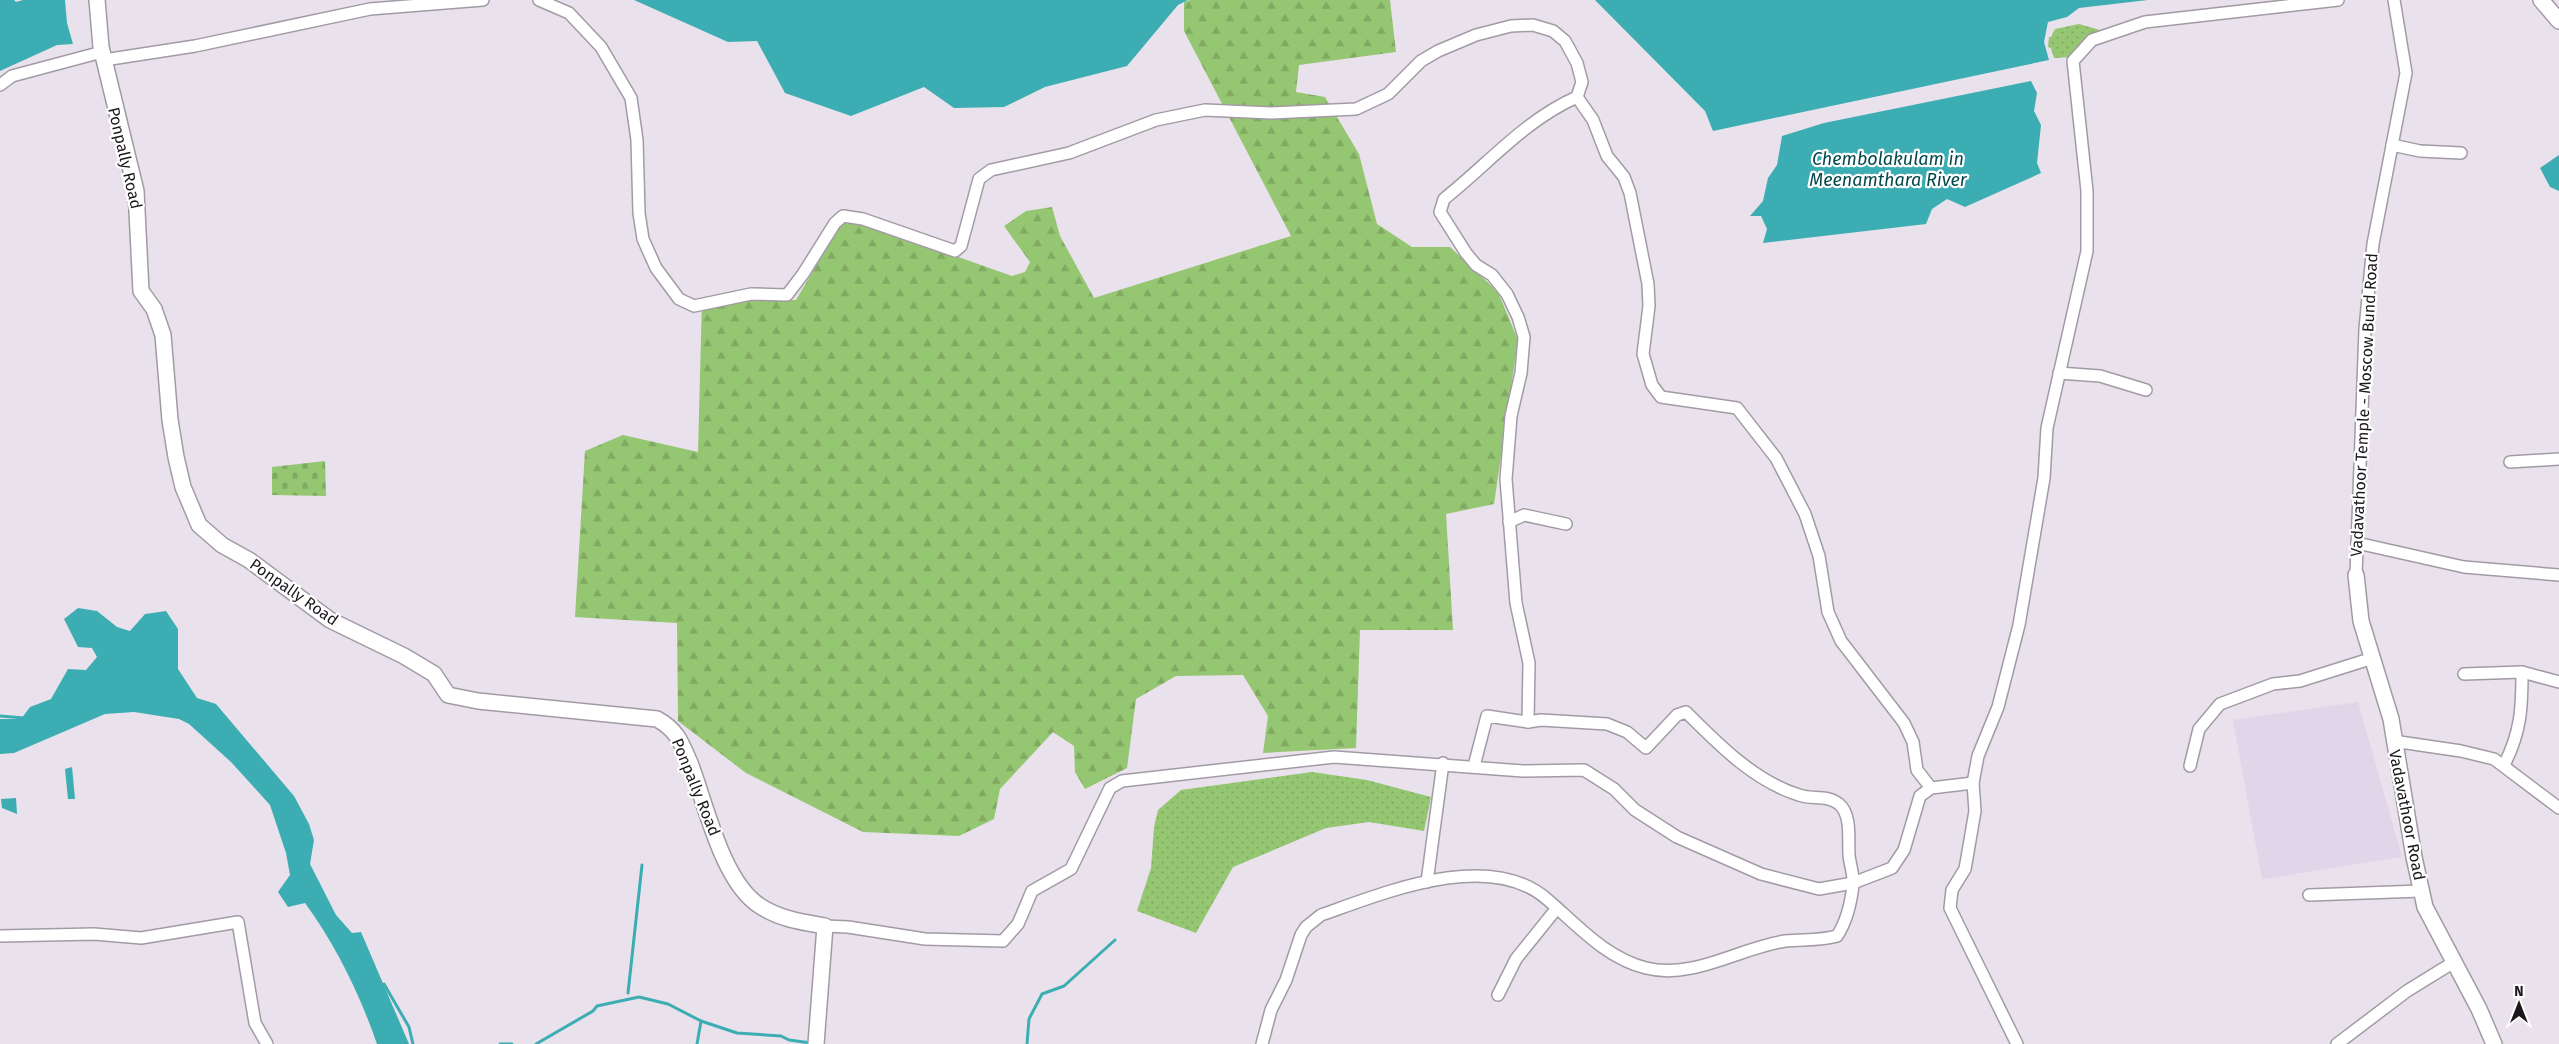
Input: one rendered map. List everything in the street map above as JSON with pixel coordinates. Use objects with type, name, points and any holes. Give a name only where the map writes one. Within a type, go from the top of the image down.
[{"type":"main road","name":"Ponpally Road","points":[[97,0],[103,56],[136,191],[141,291],[154,309],[164,335],[170,420],[176,456],[183,487],[199,525],[222,545],[249,560],[330,620],[404,656],[434,674],[448,695],[478,701],[656,719],[671,726],[685,751],[724,859],[744,892],[760,906],[793,921],[825,926]]},
{"type":"main road","points":[[2541,0],[2559,21]]},
{"type":"main road","name":"Vadavathoor Road","points":[[2356,575],[2362,621],[2391,719],[2393,741],[2425,907],[2494,1044]]},
{"type":"main road","points":[[816,1041],[825,926]]},
{"type":"street","points":[[0,85],[12,76],[103,56],[196,46],[370,9],[483,0]]},
{"type":"street","points":[[539,0],[569,13],[600,47],[631,98],[637,140],[639,213],[643,239],[656,268],[679,300],[694,306],[751,294],[787,295],[803,274],[835,222],[843,216],[863,219],[954,251],[961,246],[979,179],[991,170],[1069,153],[1156,120],[1205,110],[1272,114],[1356,109],[1388,94],[1421,61],[1438,51],[1476,35],[1511,26],[1533,25],[1553,31],[1565,41],[1578,63],[1582,82],[1578,97],[1594,120],[1607,156],[1624,177],[1630,193],[1640,252],[1646,271],[1649,306],[1642,354],[1652,385],[1661,397],[1737,408],[1776,458],[1805,514],[1819,556],[1828,612],[1841,641],[1875,689],[1904,723],[1913,742],[1917,770],[1931,788]]},
{"type":"street","points":[[2017,1044],[1950,908],[1952,890],[1965,868],[1968,852],[1975,811],[1973,783],[1978,756],[1998,707],[2019,625],[2044,478],[2047,428],[2087,251],[2087,191],[2073,61],[2092,40],[2145,22],[2338,0]]},
{"type":"street","name":"Vadavathoor Temple - Moscow Bund Road","points":[[2356,575],[2365,329],[2373,244],[2406,73],[2394,0]]},
{"type":"street","points":[[1528,722],[1530,663],[1516,603],[1515,569],[1506,500],[1506,461],[1511,416],[1524,356],[1524,337],[1518,316],[1507,294],[1492,275],[1471,259],[1440,212],[1444,200],[1515,136],[1564,102],[1578,97]]},
{"type":"street","points":[[2392,145],[2420,151],[2461,154]]},
{"type":"street","points":[[2059,373],[2100,376],[2146,390]]},
{"type":"street","points":[[2510,462],[2559,459]]},
{"type":"street","points":[[1509,522],[1524,515],[1566,524]]},
{"type":"street","points":[[2357,543],[2464,567],[2559,575]]},
{"type":"street","points":[[2190,766],[2200,729],[2220,704],[2273,684],[2300,681],[2373,658]]},
{"type":"street","points":[[2504,765],[2514,745],[2522,716],[2522,672]]},
{"type":"street","points":[[2464,674],[2522,672],[2559,682]]},
{"type":"street","points":[[1262,1044],[1271,1010],[1286,980],[1297,943],[1306,927],[1321,915],[1427,882],[1455,877],[1502,877],[1511,879],[1546,898],[1596,943],[1628,964],[1657,971],[1676,971],[1784,941],[1828,939],[1838,936],[1849,910],[1854,883],[1849,856],[1849,826],[1841,805],[1830,799],[1800,796],[1757,774],[1718,745],[1686,712],[1677,715],[1646,748],[1628,732],[1607,724],[1541,720],[1528,722],[1487,716],[1474,766]]},
{"type":"street","points":[[2393,741],[2476,754],[2504,765],[2559,808]]},
{"type":"street","points":[[825,926],[848,927],[925,939],[1002,941],[1018,924],[1032,891],[1071,869],[1110,788],[1122,781],[1334,757],[1443,763],[1523,771],[1584,770],[1614,789],[1635,810],[1677,837],[1722,859],[1761,874],[1819,889],[1854,883],[1892,868],[1904,850],[1920,796],[1931,788],[1973,783]]},
{"type":"street","points":[[1427,882],[1443,763]]},
{"type":"street","points":[[2309,895],[2421,891]]},
{"type":"street","points":[[1498,995],[1516,959],[1557,908]]},
{"type":"street","points":[[0,936],[94,934],[141,938],[238,922],[255,1023],[267,1044]]},
{"type":"street","points":[[2337,1044],[2407,991],[2454,962]]},
{"type":"shaded area","points":[[2358,702],[2402,857],[2262,879],[2233,720]]},
{"type":"green space","points":[[1190,0],[1390,0],[1396,52],[1299,65],[1296,92],[1325,97],[1359,154],[1377,224],[1412,247],[1450,247],[1498,292],[1518,340],[1494,504],[1446,514],[1453,630],[1360,630],[1356,748],[1263,753],[1268,716],[1243,675],[1176,676],[1136,699],[1127,768],[1085,789],[1075,772],[1074,746],[1053,732],[1000,789],[994,819],[959,836],[863,832],[746,773],[678,721],[677,623],[575,617],[585,451],[623,435],[698,452],[702,299],[796,300],[845,217],[1012,276],[1025,272],[1030,262],[1004,226],[1026,211],[1052,207],[1060,236],[1094,298],[1291,236],[1184,31],[1184,2]]},
{"type":"green space","points":[[2079,24],[2100,30],[2082,43],[2073,57],[2054,58],[2051,48],[2048,47],[2049,37],[2051,37],[2055,29]]},
{"type":"green space","points":[[325,461],[326,496],[272,495],[272,467]]},
{"type":"green space","points":[[1312,772],[1367,780],[1431,797],[1424,831],[1369,822],[1326,828],[1233,867],[1196,933],[1137,911],[1151,868],[1154,827],[1158,810],[1181,790]]},
{"type":"water","points":[[0,0],[14,0],[16,2],[23,0],[65,0],[67,23],[73,44],[57,45],[0,71]]},
{"type":"water","points":[[634,0],[1188,0],[1178,5],[1127,66],[1045,87],[1004,107],[954,108],[924,87],[851,116],[785,93],[757,41],[728,42]]},
{"type":"water","points":[[1595,0],[2148,0],[2079,8],[2067,17],[2048,22],[2044,42],[2049,60],[1713,131],[1705,111]]},
{"type":"water","name":"Chembolakulam in Meenamthara River","points":[[2031,81],[2037,93],[2034,111],[2041,125],[2037,163],[2041,173],[1965,207],[1947,199],[1932,209],[1926,224],[1763,243],[1767,229],[1761,216],[1750,216],[1763,201],[1768,178],[1777,165],[1782,136],[1824,123]]},
{"type":"water","points":[[2559,155],[2559,191],[2550,187],[2540,168]]},
{"type":"water","points":[[78,608],[97,611],[117,627],[130,631],[145,614],[166,611],[178,629],[178,669],[197,698],[216,704],[294,796],[309,824],[314,840],[310,864],[336,915],[352,933],[361,932],[409,1044],[377,1044],[363,1007],[346,971],[316,919],[305,903],[288,907],[278,892],[290,875],[286,853],[270,805],[231,762],[189,724],[179,719],[134,712],[105,714],[14,753],[0,754],[0,719],[21,719],[30,707],[51,699],[68,669],[86,670],[97,657],[92,648],[78,647],[64,619]]},
{"type":"water","points":[[72,767],[75,799],[68,799],[65,769]]},
{"type":"water","points":[[16,798],[17,814],[2,808],[1,799]]},
{"type":"waterway","points":[[0,716],[24,718]]},
{"type":"waterway","points":[[628,993],[642,865]]},
{"type":"waterway","points":[[1027,1044],[1029,1019],[1042,994],[1064,986],[1115,940]]},
{"type":"waterway","points":[[384,984],[409,1027],[413,1044]]},
{"type":"waterway","points":[[536,1044],[593,1011],[597,1006],[639,997],[668,1004],[701,1021],[737,1033],[781,1036],[789,1040],[811,1043]]},
{"type":"waterway","points":[[697,1044],[701,1021]]},
{"type":"waterway","points":[[500,1044],[512,1044]]}]
